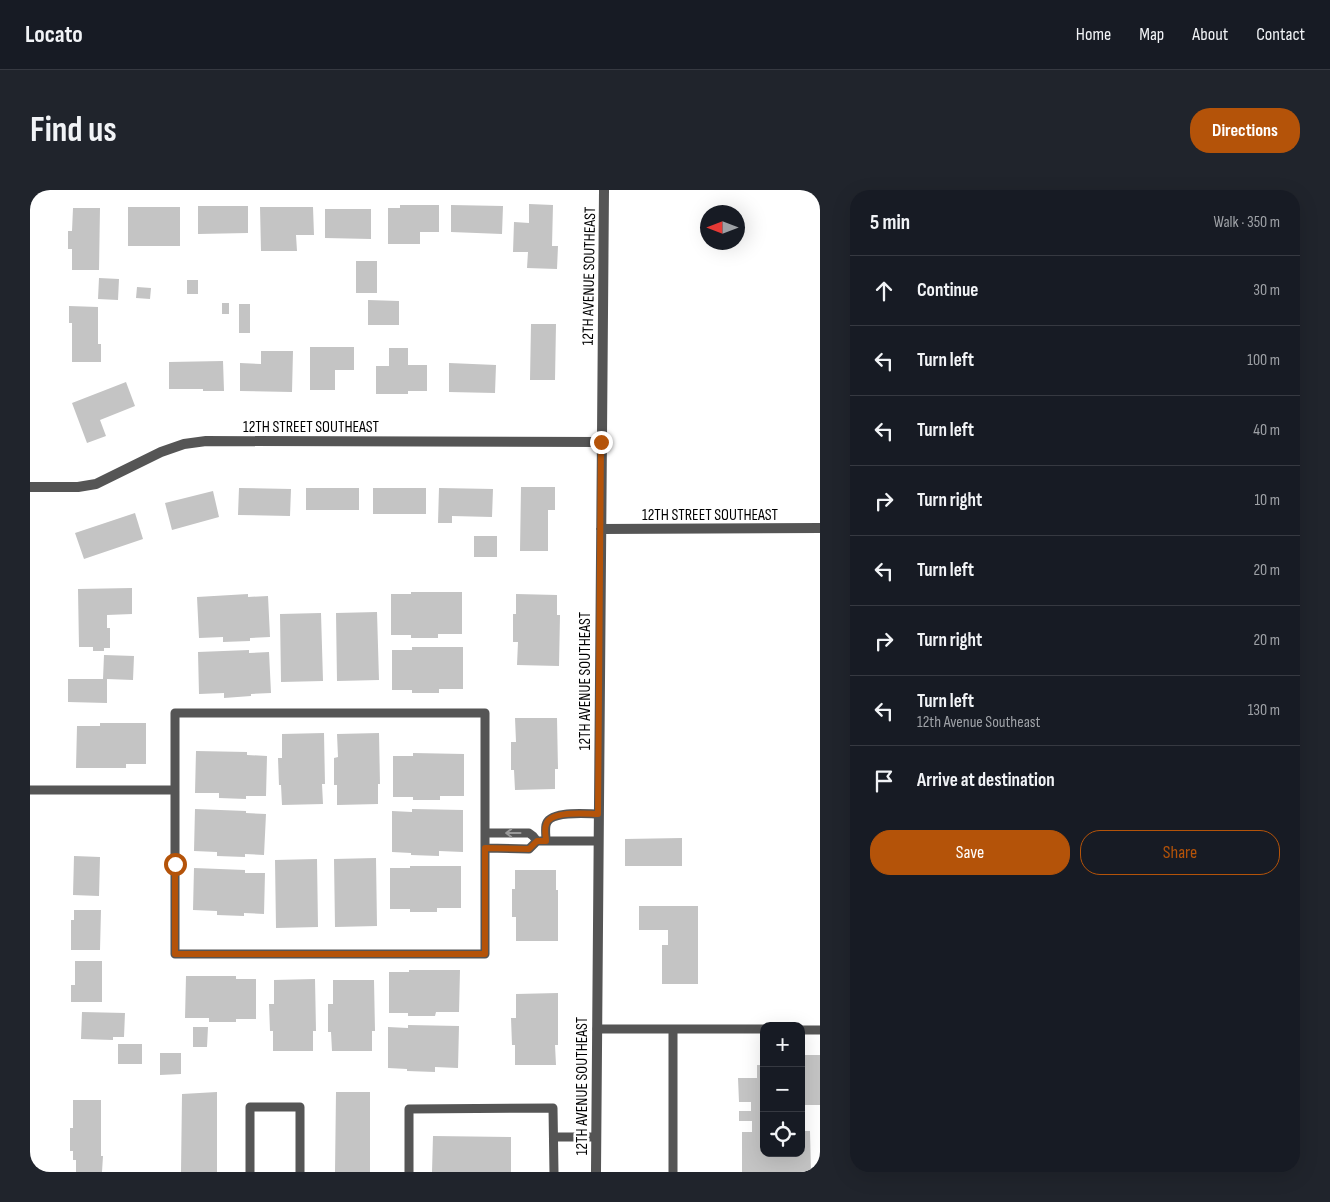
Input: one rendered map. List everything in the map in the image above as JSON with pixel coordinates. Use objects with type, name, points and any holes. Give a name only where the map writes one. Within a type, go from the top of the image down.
[{"type":"street","name":"12TH AVENUE SOUTHEAST","points":[[596,1172],[604,190]]},
{"type":"street","name":"12TH STREET SOUTHEAST","points":[[30,487],[78,487],[96,484],[161,452],[184,444],[206,441],[601,442]]},
{"type":"street","name":"12TH STREET SOUTHEAST","points":[[601,529],[820,528]]},
{"type":"lane","points":[[175,713],[485,713],[485,834],[485,954],[175,954],[175,713]]},
{"type":"lane","points":[[30,790],[175,790]]},
{"type":"lane","points":[[541,841],[546,825],[552,817],[565,814],[598,814]]},
{"type":"lane","points":[[485,834],[529,834],[541,841]]},
{"type":"lane","points":[[485,848],[529,849],[541,841],[598,841]]},
{"type":"lane","points":[[597,1029],[760,1029]]},
{"type":"lane","points":[[673,1029],[673,1172]]},
{"type":"lane","points":[[805,1030],[820,1030]]},
{"type":"lane","points":[[250,1172],[250,1107],[300,1106],[300,1172]]},
{"type":"lane","points":[[409,1172],[409,1110],[553,1108],[554,1172]]},
{"type":"lane","points":[[554,1137],[596,1137]]},
{"type":"building","points":[[529,204],[553,205],[552,246],[558,246],[557,269],[527,268],[528,252],[513,252],[514,222],[529,223]]},
{"type":"building","points":[[400,205],[439,205],[439,232],[420,232],[420,244],[388,244],[388,208],[400,208]]},
{"type":"building","points":[[451,205],[503,206],[502,234],[451,232]]},
{"type":"building","points":[[198,206],[248,206],[248,233],[198,234]]},
{"type":"building","points":[[128,207],[180,207],[180,246],[128,246]]},
{"type":"building","points":[[260,207],[313,207],[314,235],[296,235],[297,251],[261,251]]},
{"type":"building","points":[[73,208],[100,208],[99,270],[72,270],[72,249],[68,249],[68,231],[72,231]]},
{"type":"building","points":[[325,209],[371,209],[371,239],[325,238]]},
{"type":"building","points":[[356,261],[377,261],[377,293],[356,293]]},
{"type":"building","points":[[99,278],[119,279],[118,300],[98,299]]},
{"type":"building","points":[[187,280],[198,280],[198,294],[187,294]]},
{"type":"building","points":[[137,287],[151,288],[150,299],[136,298]]},
{"type":"building","points":[[368,300],[399,301],[399,325],[368,325]]},
{"type":"building","points":[[222,303],[229,303],[229,314],[222,314]]},
{"type":"building","points":[[239,304],[250,304],[250,333],[239,333]]},
{"type":"building","points":[[69,306],[98,307],[98,344],[101,344],[101,362],[72,362],[72,323],[69,323]]},
{"type":"building","points":[[531,324],[556,324],[555,380],[530,380]]},
{"type":"building","points":[[310,347],[354,347],[354,370],[335,370],[335,390],[310,390]]},
{"type":"building","points":[[389,348],[408,348],[408,365],[427,365],[427,391],[408,391],[408,394],[376,394],[376,366],[389,366]]},
{"type":"building","points":[[261,351],[293,351],[292,392],[240,391],[240,363],[261,364]]},
{"type":"building","points":[[223,361],[224,391],[169,389],[169,362]]},
{"type":"building","points":[[449,363],[496,365],[495,393],[449,392]]},
{"type":"building","points":[[126,382],[135,406],[100,420],[106,436],[87,443],[72,403]]},
{"type":"building","points":[[521,487],[555,487],[555,510],[548,510],[548,551],[520,551]]},
{"type":"building","points":[[239,488],[291,489],[290,516],[238,515]]},
{"type":"building","points":[[306,488],[359,488],[359,510],[306,510]]},
{"type":"building","points":[[373,488],[426,488],[426,514],[373,514]]},
{"type":"building","points":[[439,488],[493,489],[492,517],[452,516],[452,523],[438,523]]},
{"type":"building","points":[[213,491],[219,517],[172,530],[165,503]]},
{"type":"building","points":[[135,513],[143,539],[84,559],[75,533]]},
{"type":"building","points":[[474,536],[497,536],[497,557],[474,557]]},
{"type":"building","points":[[132,588],[132,614],[107,615],[107,628],[110,628],[110,648],[104,648],[104,651],[93,651],[93,647],[79,647],[78,589]]},
{"type":"building","points":[[411,592],[462,592],[462,634],[438,634],[438,638],[411,638],[411,635],[391,635],[391,594],[411,594]]},
{"type":"building","points":[[248,594],[248,597],[268,596],[270,637],[250,638],[250,641],[223,642],[223,637],[199,638],[197,597]]},
{"type":"building","points":[[516,594],[557,595],[557,615],[560,615],[559,666],[517,665],[518,642],[513,642],[513,614],[516,614]]},
{"type":"building","points":[[377,612],[379,680],[337,681],[336,613]]},
{"type":"building","points":[[321,613],[323,681],[281,682],[280,614]]},
{"type":"building","points":[[412,647],[463,647],[463,689],[439,689],[439,693],[412,693],[412,690],[392,690],[392,650],[412,650]]},
{"type":"building","points":[[249,650],[249,653],[269,652],[271,693],[224,698],[224,693],[199,694],[198,652]]},
{"type":"building","points":[[104,655],[134,656],[133,680],[107,679],[107,703],[68,702],[68,679],[103,679]]},
{"type":"building","points":[[515,718],[557,718],[558,769],[555,769],[555,789],[515,790],[514,770],[511,770],[511,742],[516,742]]},
{"type":"building","points":[[100,723],[146,723],[146,764],[126,764],[126,768],[76,768],[77,726],[100,726]]},
{"type":"building","points":[[324,733],[325,784],[322,784],[323,804],[282,805],[278,758],[282,758],[282,734]]},
{"type":"building","points":[[379,733],[380,784],[378,784],[378,804],[337,805],[337,785],[334,785],[334,758],[338,757],[337,734]]},
{"type":"building","points":[[196,751],[247,752],[247,755],[267,756],[266,796],[246,796],[246,799],[219,798],[219,793],[195,793]]},
{"type":"building","points":[[413,753],[464,754],[464,796],[440,796],[440,800],[413,800],[413,797],[393,797],[393,756],[413,756]]},
{"type":"building","points":[[195,809],[246,811],[246,813],[266,814],[264,855],[245,854],[245,857],[217,856],[217,852],[194,851]]},
{"type":"building","points":[[412,809],[463,810],[463,852],[439,851],[439,856],[392,852],[392,811],[412,812]]},
{"type":"building","points":[[682,838],[682,866],[625,866],[625,839]]},
{"type":"building","points":[[74,856],[100,857],[99,896],[73,895]]},
{"type":"building","points":[[376,858],[377,926],[335,927],[334,859]]},
{"type":"building","points":[[317,859],[318,927],[276,928],[275,860]]},
{"type":"building","points":[[410,866],[461,866],[461,908],[437,908],[437,912],[410,912],[410,909],[390,909],[390,868],[410,868]]},
{"type":"building","points":[[194,868],[245,870],[245,873],[265,873],[264,914],[244,913],[244,916],[217,915],[217,911],[193,910]]},
{"type":"building","points":[[515,870],[556,870],[558,941],[516,941],[516,917],[512,917],[512,889],[515,889]]},
{"type":"building","points":[[639,906],[698,906],[698,984],[662,984],[662,945],[668,945],[668,930],[639,930]]},
{"type":"building","points":[[74,910],[101,910],[100,950],[71,950],[71,920],[74,920]]},
{"type":"building","points":[[75,961],[102,961],[102,1002],[71,1002],[71,985],[75,985]]},
{"type":"building","points":[[409,970],[460,970],[459,1012],[436,1012],[435,1016],[408,1016],[408,1013],[389,1013],[389,972],[409,972]]},
{"type":"building","points":[[186,976],[236,976],[236,979],[256,979],[256,1019],[236,1019],[236,1022],[209,1022],[209,1018],[185,1018]]},
{"type":"building","points":[[315,979],[316,1031],[313,1031],[313,1051],[273,1051],[273,1031],[270,1031],[269,1004],[274,1004],[274,980]]},
{"type":"building","points":[[333,980],[374,980],[375,1031],[372,1031],[372,1051],[332,1051],[331,1032],[328,1032],[328,1004],[333,1004]]},
{"type":"building","points":[[558,993],[558,1045],[555,1045],[556,1065],[515,1065],[515,1045],[512,1045],[511,1018],[516,1018],[516,994]]},
{"type":"building","points":[[82,1012],[125,1013],[124,1037],[113,1037],[113,1040],[81,1039]]},
{"type":"building","points":[[408,1025],[459,1026],[458,1068],[435,1067],[435,1072],[388,1068],[388,1027],[408,1028]]},
{"type":"building","points":[[193,1027],[208,1027],[207,1047],[193,1047]]},
{"type":"building","points":[[118,1044],[142,1044],[142,1064],[118,1064]]},
{"type":"building","points":[[160,1053],[181,1053],[181,1074],[160,1075]]},
{"type":"building","points":[[805,1055],[820,1055],[820,1105],[805,1105]]},
{"type":"building","points":[[757,1065],[760,1065],[760,1157],[805,1157],[805,1131],[810,1131],[811,1172],[742,1172],[742,1132],[752,1132],[752,1121],[739,1121],[739,1111],[751,1111],[751,1102],[739,1102],[738,1078],[757,1078]]},
{"type":"building","points":[[217,1092],[217,1172],[181,1172],[182,1094]]},
{"type":"building","points":[[336,1092],[370,1092],[370,1172],[335,1172]]},
{"type":"building","points":[[73,1100],[101,1100],[102,1172],[76,1172],[76,1160],[73,1160],[73,1151],[70,1151],[70,1128],[73,1128]]},
{"type":"building","points":[[433,1136],[511,1137],[511,1172],[432,1172]]},
{"type":"route","points":[[175,864],[175,954],[485,954],[485,848],[529,849],[537,841],[546,841],[546,825],[552,817],[565,814],[598,814],[601,442]]}]
